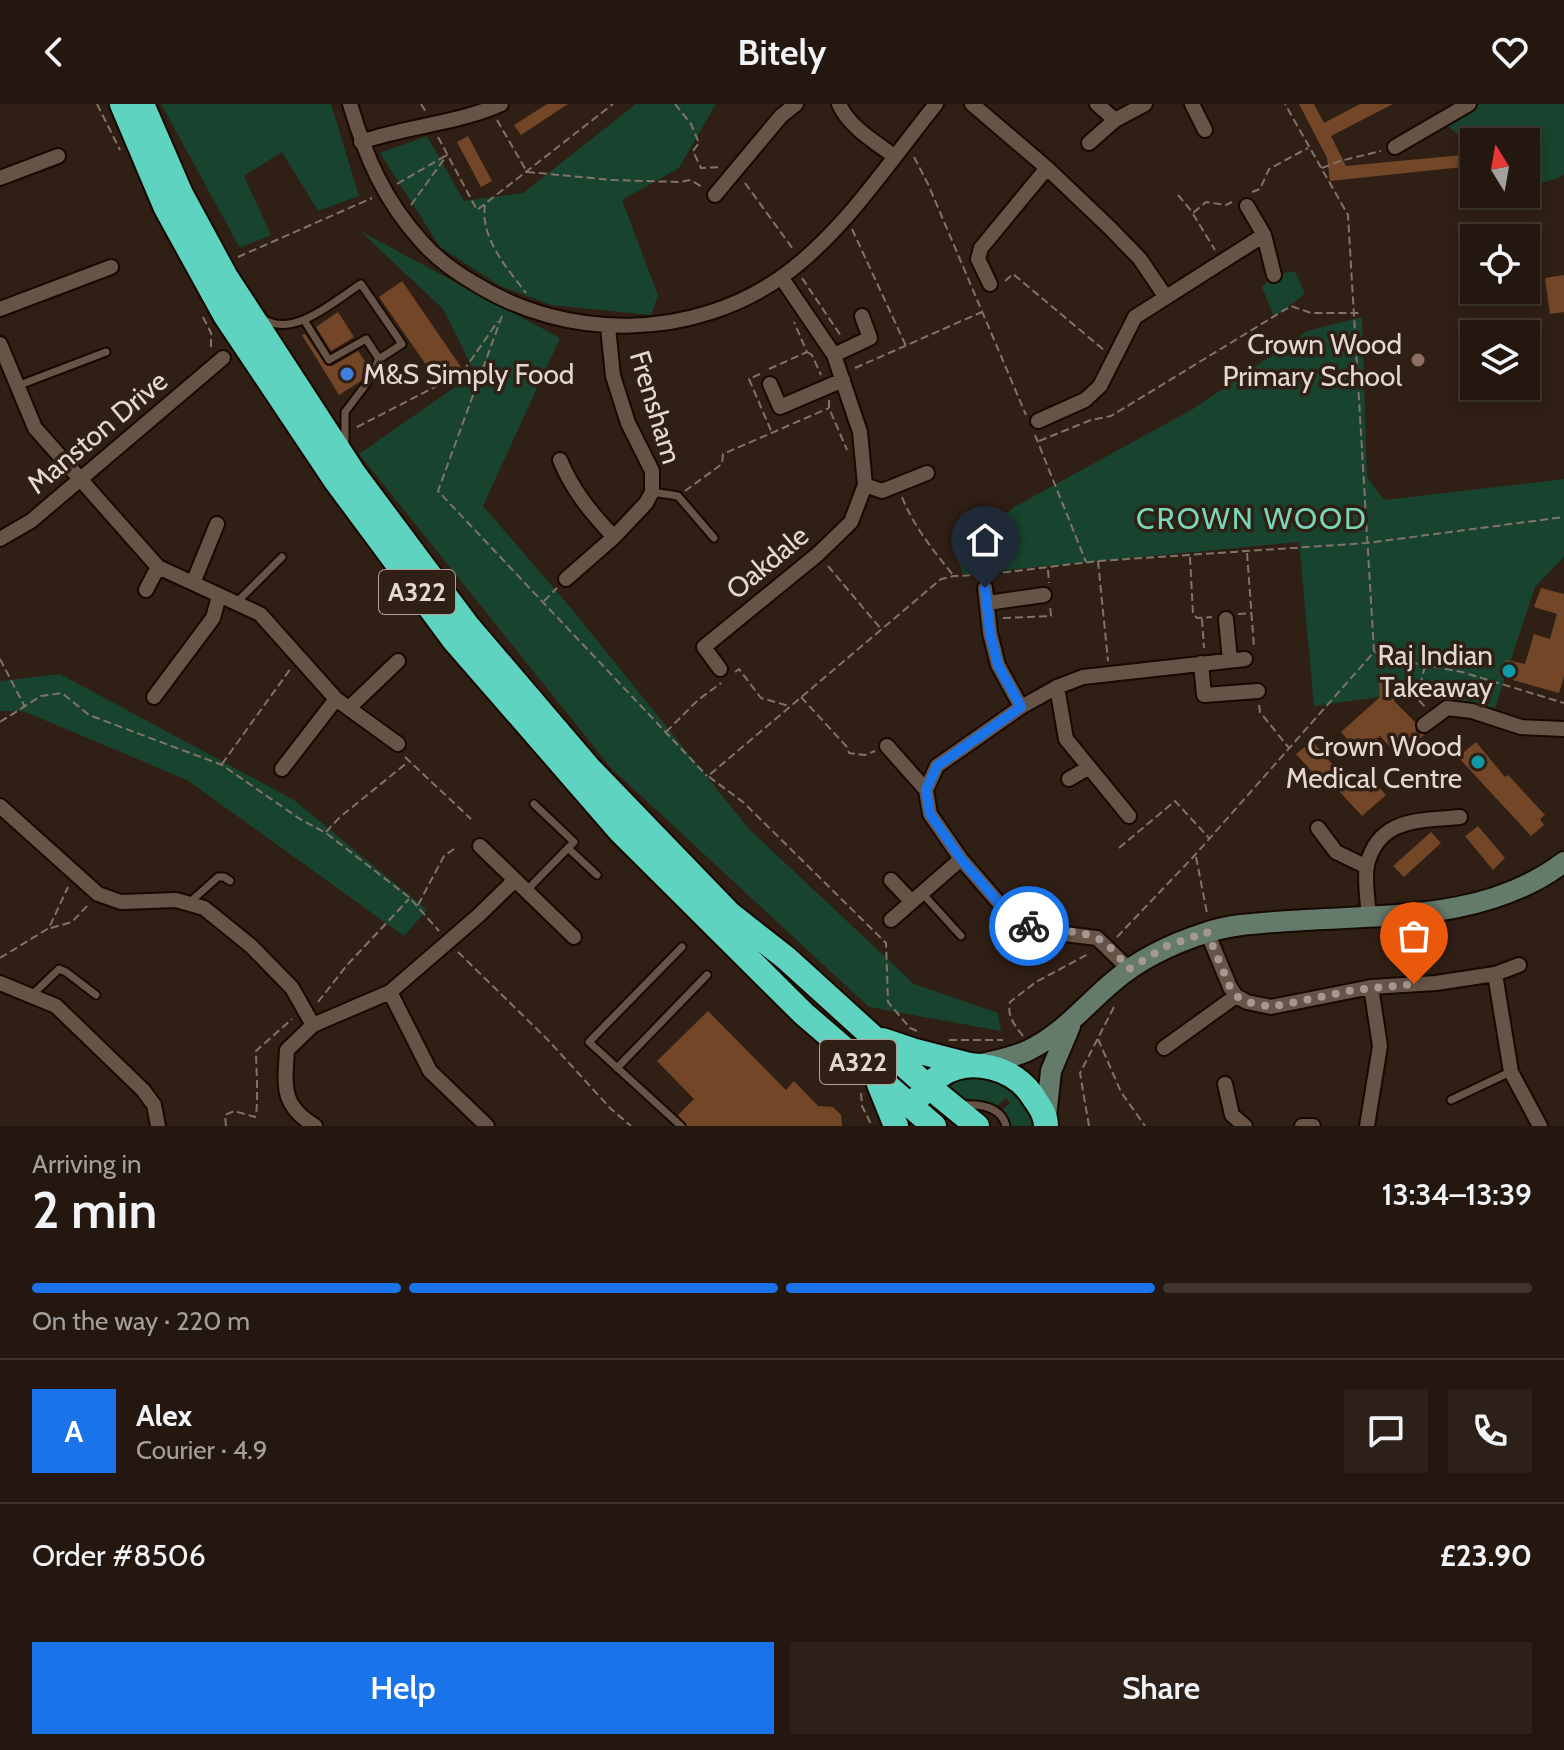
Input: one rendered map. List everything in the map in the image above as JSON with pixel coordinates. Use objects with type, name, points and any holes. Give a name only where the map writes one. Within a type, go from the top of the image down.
[{"type":"highway","name":"A322","points":[[122,104],[166,208],[225,315],[336,481],[454,640],[621,832],[804,1014],[869,1086],[907,1120],[934,1126]]},
{"type":"highway","name":"A322","points":[[142,104],[191,216],[243,305],[355,475],[467,625],[589,768],[730,914],[786,958],[929,1087],[977,1126]]},
{"type":"highway","name":"A322","points":[[872,1036],[912,1050],[974,1065]]},
{"type":"highway","points":[[907,1120],[942,1073],[974,1065],[1004,1071],[1021,1082],[1030,1090],[1047,1122]]},
{"type":"street","points":[[350,104],[361,142],[378,182],[423,244],[443,262],[507,302],[543,315],[608,327],[661,324],[706,314],[748,296],[781,277],[843,221],[936,104]]},
{"type":"street","points":[[715,195],[781,116],[796,104]]},
{"type":"street","points":[[839,104],[858,129],[894,156]]},
{"type":"street","points":[[972,104],[1047,168],[1140,259],[1165,296]]},
{"type":"street","points":[[1097,104],[1115,120]]},
{"type":"street","points":[[1089,143],[1115,120],[1145,104]]},
{"type":"street","points":[[1192,104],[1205,130]]},
{"type":"street","points":[[1395,147],[1469,104]]},
{"type":"street","points":[[361,142],[385,134],[432,126],[496,106]]},
{"type":"street","points":[[0,178],[58,156]]},
{"type":"street","points":[[994,284],[978,259],[981,248],[1047,168]]},
{"type":"street","points":[[1244,200],[1264,235],[1274,275]]},
{"type":"street","points":[[1034,426],[1085,400],[1100,386],[1135,317],[1264,235]]},
{"type":"street","points":[[0,309],[111,267]]},
{"type":"street","name":"Oakdale","points":[[720,669],[704,647],[818,554],[851,522],[865,485],[860,432],[834,355],[781,277]]},
{"type":"street","points":[[834,355],[870,338],[862,316]]},
{"type":"street","name":"Frensham","points":[[566,579],[614,537],[646,503],[652,492],[652,471],[628,423],[613,376],[608,327]]},
{"type":"street","points":[[0,344],[3,362],[35,428],[158,567],[260,614],[343,703],[398,744]]},
{"type":"street","name":"Manston Drive","points":[[0,539],[31,521],[223,358]]},
{"type":"street","points":[[770,384],[780,407],[843,380]]},
{"type":"street","points":[[560,460],[569,482],[589,511],[614,537]]},
{"type":"street","points":[[865,485],[882,491],[927,473]]},
{"type":"street","points":[[193,583],[217,524]]},
{"type":"street","points":[[146,590],[158,567]]},
{"type":"street","points":[[1021,707],[998,665],[986,596],[1044,595]]},
{"type":"street","points":[[154,697],[213,618],[219,596]]},
{"type":"street","points":[[926,790],[937,766],[1021,707],[1057,687],[1083,677],[1238,659],[1226,616]]},
{"type":"street","points":[[282,769],[343,703],[398,661]]},
{"type":"street","points":[[1203,663],[1204,695],[1258,691]]},
{"type":"street","points":[[1057,687],[1066,739],[1129,816]]},
{"type":"street","points":[[1430,721],[1447,708],[1472,711],[1521,727],[1564,729]]},
{"type":"street","points":[[887,746],[926,790],[930,814],[961,859],[1020,924],[1048,932],[1097,938],[1129,969]]},
{"type":"street","points":[[1069,779],[1088,768]]},
{"type":"street","points":[[0,806],[98,894],[121,902],[176,900],[204,908],[251,946],[292,988],[313,1025]]},
{"type":"street","points":[[1369,917],[1367,867],[1379,838],[1404,822],[1460,817]]},
{"type":"street","points":[[1318,828],[1336,852],[1367,867]]},
{"type":"street","points":[[480,846],[574,937]]},
{"type":"street","points":[[891,920],[961,859]]},
{"type":"street","points":[[974,1065],[1028,1051],[1072,1022],[1129,969],[1207,926],[1423,913],[1479,904],[1522,889],[1564,862]]},
{"type":"street","points":[[315,1126],[300,1118],[284,1091],[287,1050],[313,1025],[390,992],[515,880]]},
{"type":"street","points":[[891,880],[917,898]]},
{"type":"street","points":[[1207,926],[1236,996],[1247,1002],[1271,1007],[1371,987],[1436,983],[1495,974],[1519,965]]},
{"type":"street","points":[[1495,974],[1511,1072],[1540,1126]]},
{"type":"street","points":[[0,983],[56,1006],[143,1090],[154,1105],[158,1126]]},
{"type":"street","points":[[1367,1126],[1380,1046],[1371,987]]},
{"type":"street","points":[[390,992],[430,1071],[487,1126]]},
{"type":"street","points":[[1164,1048],[1236,996]]},
{"type":"street","points":[[1047,1122],[1051,1071],[1072,1022]]},
{"type":"street","points":[[1225,1084],[1232,1115],[1245,1126]]},
{"type":"street","points":[[1302,1126],[1313,1126]]},
{"type":"lane","points":[[243,305],[268,322],[281,324],[304,320],[361,284],[402,344],[379,359],[367,383],[345,412],[345,443],[355,475]]},
{"type":"lane","points":[[304,320],[329,360],[366,339],[379,359]]},
{"type":"lane","points":[[17,386],[106,352]]},
{"type":"lane","points":[[652,492],[678,496],[714,538]]},
{"type":"lane","points":[[235,603],[282,557]]},
{"type":"lane","points":[[526,891],[574,842],[534,804]]},
{"type":"lane","points":[[568,848],[597,875]]},
{"type":"lane","points":[[188,904],[218,877],[230,881]]},
{"type":"lane","points":[[917,898],[961,936]]},
{"type":"lane","points":[[681,1126],[589,1042],[682,947]]},
{"type":"lane","points":[[32,995],[59,969],[96,995]]},
{"type":"lane","points":[[617,1068],[707,975]]},
{"type":"lane","points":[[1451,1100],[1511,1072]]},
{"type":"lane","points":[[952,1105],[985,1104],[1004,1118],[1006,1126]]},
{"type":"path","points":[[435,133],[477,210],[613,104]]},
{"type":"path","points":[[675,104],[691,124],[699,143],[693,151],[701,168],[721,167],[737,172],[802,261]]},
{"type":"path","points":[[1114,941],[1210,839],[1374,652],[1348,215],[1285,104]]},
{"type":"path","points":[[496,106],[527,172]]},
{"type":"path","points":[[905,142],[928,184],[1034,426],[1086,562]]},
{"type":"path","points":[[1321,169],[1395,147]]},
{"type":"path","points":[[1193,213],[1206,202],[1226,205],[1244,200],[1260,189],[1269,169],[1309,148]]},
{"type":"path","points":[[395,186],[448,154]]},
{"type":"path","points":[[408,209],[448,154]]},
{"type":"path","points":[[527,172],[613,180],[691,180],[715,195]]},
{"type":"path","points":[[1178,195],[1193,213],[1222,261]]},
{"type":"path","points":[[238,257],[372,198]]},
{"type":"path","points":[[486,204],[482,222],[502,261],[543,315]]},
{"type":"path","points":[[851,228],[906,346]]},
{"type":"path","points":[[994,284],[1013,274],[1115,359]]},
{"type":"path","points":[[802,277],[844,340]]},
{"type":"path","points":[[1038,442],[1091,420],[1111,416],[1291,306],[1311,313],[1361,313]]},
{"type":"path","points":[[855,368],[983,312]]},
{"type":"path","points":[[352,428],[360,427],[462,373],[502,316],[438,491],[708,776],[743,802],[886,943],[888,1002],[910,1028],[923,1034]]},
{"type":"path","points":[[795,324],[830,395],[829,408],[852,460]]},
{"type":"path","points":[[772,433],[749,379],[807,352]]},
{"type":"path","points":[[678,496],[722,464],[723,454],[829,408]]},
{"type":"path","points":[[902,496],[909,516],[921,535],[954,576]]},
{"type":"path","points":[[708,776],[941,579],[1086,562],[1367,543],[1564,517]]},
{"type":"path","points":[[818,554],[882,629]]},
{"type":"path","points":[[1190,556],[1193,614],[1197,618],[1252,613]]},
{"type":"path","points":[[1098,561],[1110,674]]},
{"type":"path","points":[[543,602],[566,579]]},
{"type":"path","points":[[1002,618],[1051,616]]},
{"type":"path","points":[[1202,617],[1203,663]]},
{"type":"path","points":[[222,765],[294,664],[290,646]]},
{"type":"path","points":[[1374,652],[1515,686],[1564,703]]},
{"type":"path","points":[[0,659],[25,707]]},
{"type":"path","points":[[1425,665],[1417,698],[1430,721]]},
{"type":"path","points":[[666,732],[698,700],[739,669],[761,698],[790,707]]},
{"type":"path","points":[[0,722],[41,696],[62,693],[89,715],[222,765],[300,819],[326,833],[410,898],[444,936]]},
{"type":"path","points":[[801,697],[849,753],[865,755],[887,746]]},
{"type":"path","points":[[326,833],[340,817],[408,762],[471,819]]},
{"type":"path","points":[[1119,848],[1175,801],[1210,839]]},
{"type":"path","points":[[417,906],[444,856],[454,849]]},
{"type":"path","points":[[1195,855],[1207,926]]},
{"type":"path","points":[[49,928],[75,873]]},
{"type":"path","points":[[0,958],[49,928],[72,922],[98,894]]},
{"type":"path","points":[[316,1004],[348,964],[410,898]]},
{"type":"path","points":[[454,948],[631,1126]]},
{"type":"path","points":[[1024,1037],[1008,1012],[1010,1002],[1036,982],[1099,948]]},
{"type":"path","points":[[1089,1126],[1080,1073],[1115,1008],[1109,985]]},
{"type":"path","points":[[226,1126],[225,1115],[234,1111],[255,1117],[258,1112],[256,1051],[299,1013]]},
{"type":"path","points":[[936,1039],[1013,1040],[1020,1032]]},
{"type":"path","points":[[1098,1038],[1121,1092],[1145,1126]]},
{"type":"path","points":[[869,1086],[860,1099],[872,1126]]},
{"type":"green space","points":[[161,104],[331,104],[359,196],[318,211],[282,152],[244,176],[271,235],[240,248]]},
{"type":"green space","points":[[636,104],[716,104],[679,168],[622,200],[658,295],[651,315],[551,305],[500,286],[440,247],[380,153],[427,136],[464,201],[523,193]]},
{"type":"green space","points":[[1469,104],[1564,104],[1564,174],[1540,183],[1540,128],[1460,128],[1460,136],[1440,120]]},
{"type":"green space","points":[[360,231],[560,338],[483,506],[571,608],[749,829],[914,984],[998,1013],[1001,1031],[869,1007],[611,768],[359,454],[475,373],[443,309]]},
{"type":"green space","points":[[1295,271],[1305,294],[1274,317],[1262,287],[1274,275]]},
{"type":"green space","points":[[1362,317],[1367,477],[1384,500],[1564,479],[1564,557],[1535,587],[1495,708],[1387,687],[1380,697],[1314,706],[1299,542],[963,574],[956,555],[1014,507],[1193,409],[1307,331]]},
{"type":"green space","points":[[60,674],[294,800],[427,910],[404,936],[187,780],[23,711],[0,711],[0,681]]},
{"type":"green space","points":[[987,1076],[1020,1090],[1037,1126],[1011,1126],[1002,1110],[1010,1103],[1006,1098],[997,1106],[982,1100],[960,1099],[945,1086],[958,1079]]},
{"type":"building","points":[[547,104],[568,104],[521,135],[514,125]]},
{"type":"building","points":[[1299,104],[1314,104],[1324,123],[1360,104],[1393,104],[1331,136],[1346,166],[1460,155],[1460,167],[1330,181],[1327,158]]},
{"type":"building","points":[[468,136],[492,181],[481,187],[457,142]]},
{"type":"building","points":[[1564,275],[1564,312],[1550,314],[1545,278]]},
{"type":"building","points":[[402,281],[461,367],[438,382],[379,297]]},
{"type":"building","points":[[338,312],[354,337],[331,351],[316,327]]},
{"type":"building","name":"M&S Simply Food","points":[[305,334],[327,366],[358,351],[368,366],[361,381],[339,395],[302,335]]},
{"type":"building","points":[[1541,588],[1564,594],[1564,676],[1559,693],[1502,677],[1506,660],[1525,664],[1534,634],[1550,639],[1557,614],[1534,607]]},
{"type":"building","points":[[1378,675],[1397,697],[1394,701],[1415,722],[1416,732],[1424,735],[1399,757],[1380,736],[1359,753],[1341,732],[1380,697]]},
{"type":"building","points":[[1312,741],[1357,792],[1364,785],[1371,793],[1378,786],[1386,795],[1362,816],[1326,777],[1321,782],[1296,754]]},
{"type":"building","points":[[1476,742],[1505,777],[1508,775],[1545,815],[1540,819],[1544,825],[1531,836],[1458,757]]},
{"type":"building","points":[[1478,826],[1505,858],[1493,870],[1465,836]]},
{"type":"building","points":[[1431,832],[1441,843],[1404,877],[1393,866]]},
{"type":"building","points":[[708,1011],[786,1090],[794,1081],[818,1106],[833,1107],[841,1115],[842,1126],[687,1126],[678,1115],[694,1099],[657,1061]]},
{"type":"way so far","points":[[1029,926],[1048,932],[1097,938],[1129,969],[1167,946],[1207,932],[1236,996],[1247,1002],[1271,1007],[1371,987],[1414,984]]},
{"type":"place","name":"Crown Wood Primary School","points":[[1418,360]]},
{"type":"place","name":"M&S Simply Food","points":[[347,374]]},
{"type":"place","name":"Raj Indian Takeaway","points":[[1509,671]]},
{"type":"place","name":"Crown Wood Medical Centre","points":[[1478,762]]},
{"type":"district","name":"CROWN WOOD","points":[[1252,519]]},
{"type":"route","points":[[985,588],[990,633],[998,665],[1021,707],[937,766],[926,790],[930,814],[961,859],[1020,924],[1029,926]]}]
